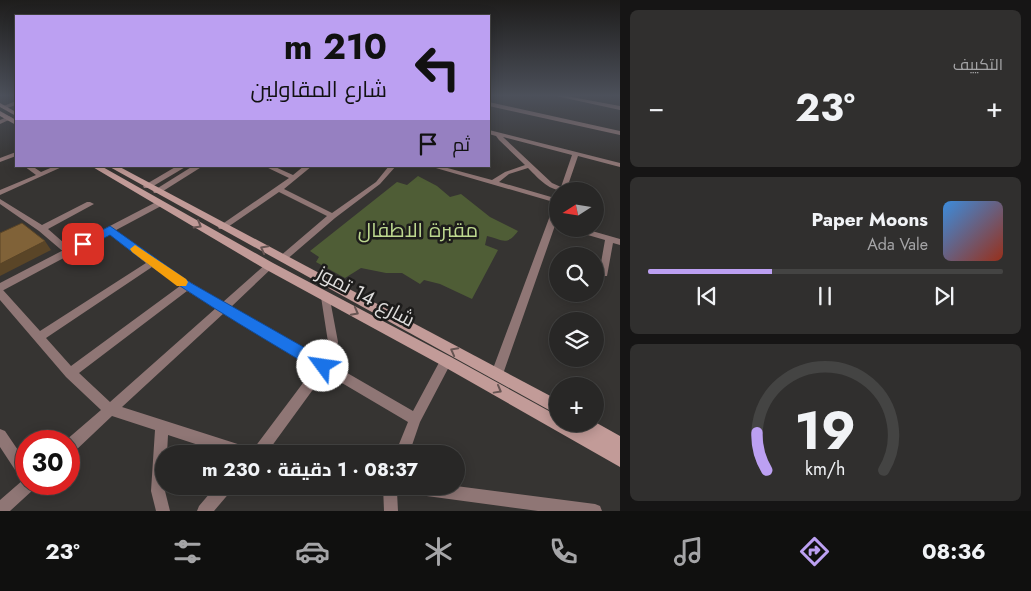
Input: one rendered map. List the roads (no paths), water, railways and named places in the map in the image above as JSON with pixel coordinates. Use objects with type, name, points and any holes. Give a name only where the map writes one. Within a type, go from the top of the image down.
[{"type":"main road","name":"شارع 14 تموز","points":[[97,167],[155,193],[222,227],[549,403]]},
{"type":"main road","name":"شارع 14 تموز","points":[[114,167],[269,266],[446,361],[620,459]]},
{"type":"main road","points":[[599,432],[620,444]]},
{"type":"street","points":[[561,120],[620,133]]},
{"type":"street","points":[[490,132],[620,165]]},
{"type":"street","points":[[499,135],[501,140],[549,184]]},
{"type":"street","points":[[566,182],[576,154]]},
{"type":"street","points":[[0,160],[14,157]]},
{"type":"street","points":[[493,183],[507,172],[529,166]]},
{"type":"street","points":[[29,167],[41,175]]},
{"type":"street","points":[[0,193],[60,167]]},
{"type":"street","points":[[269,167],[294,178]]},
{"type":"street","points":[[222,227],[279,189],[308,167]]},
{"type":"street","points":[[282,259],[332,216],[378,182],[392,167]]},
{"type":"street","points":[[436,167],[549,199]]},
{"type":"street","points":[[0,288],[110,230],[184,169]]},
{"type":"street","points":[[279,189],[332,216]]},
{"type":"street","points":[[0,201],[34,223],[69,252]]},
{"type":"street","points":[[42,229],[90,204]]},
{"type":"street","points":[[26,228],[34,223]]},
{"type":"street","points":[[110,230],[152,263],[187,286],[416,419]]},
{"type":"street","points":[[604,237],[620,242]]},
{"type":"street","points":[[497,374],[549,238]]},
{"type":"street","points":[[604,274],[609,238]]},
{"type":"street","points":[[39,337],[152,263]]},
{"type":"street","points":[[80,437],[225,308],[269,266]]},
{"type":"street","points":[[70,373],[187,286]]},
{"type":"street","points":[[0,293],[70,373],[109,410],[220,445]]},
{"type":"street","points":[[265,445],[323,366],[333,342],[326,297]]},
{"type":"street","points":[[406,445],[416,419],[446,361]]},
{"type":"street","points":[[162,426],[158,491],[163,511]]},
{"type":"street","points":[[0,436],[15,458]]},
{"type":"street","points":[[465,494],[596,511]]},
{"type":"street","points":[[0,510],[17,495]]},
{"type":"street","points":[[204,511],[218,495]]},
{"type":"street","points":[[390,495],[391,511]]},
{"type":"park label","name":"مقبرة الاطفال","points":[[418,230]]}]
